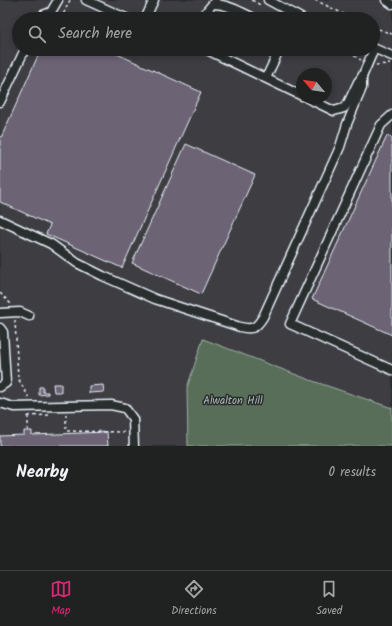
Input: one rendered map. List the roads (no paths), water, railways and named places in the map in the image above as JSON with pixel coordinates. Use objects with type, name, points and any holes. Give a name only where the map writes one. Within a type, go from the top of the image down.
[{"type":"street","points":[[51,12],[58,0]]},
{"type":"street","points":[[86,0],[113,12]]},
{"type":"street","points":[[148,12],[154,0]]},
{"type":"street","points":[[268,0],[280,3],[293,12]]},
{"type":"street","points":[[386,0],[392,4]]},
{"type":"street","points":[[206,12],[214,2],[241,12]]},
{"type":"street","points":[[380,51],[392,56]]},
{"type":"street","points":[[0,102],[22,56]]},
{"type":"street","points":[[220,56],[296,93]]},
{"type":"street","points":[[266,78],[277,56]]},
{"type":"street","points":[[334,111],[344,108],[348,103],[371,56]]},
{"type":"street","points":[[0,220],[51,244],[76,264],[155,299],[240,327],[249,329],[257,326],[263,317],[340,147],[352,110],[362,88],[362,77]]},
{"type":"street","points":[[319,104],[343,115],[352,110]]},
{"type":"street","points":[[392,115],[381,125],[290,324],[392,370]]},
{"type":"street","points":[[0,313],[20,312],[29,316]]},
{"type":"street","points":[[0,328],[3,332],[6,383],[0,387]]},
{"type":"street","points":[[0,403],[28,412],[111,405],[125,408],[133,419],[134,446]]},
{"type":"park label","name":"Alwalton Hill","points":[[233,400]]}]
